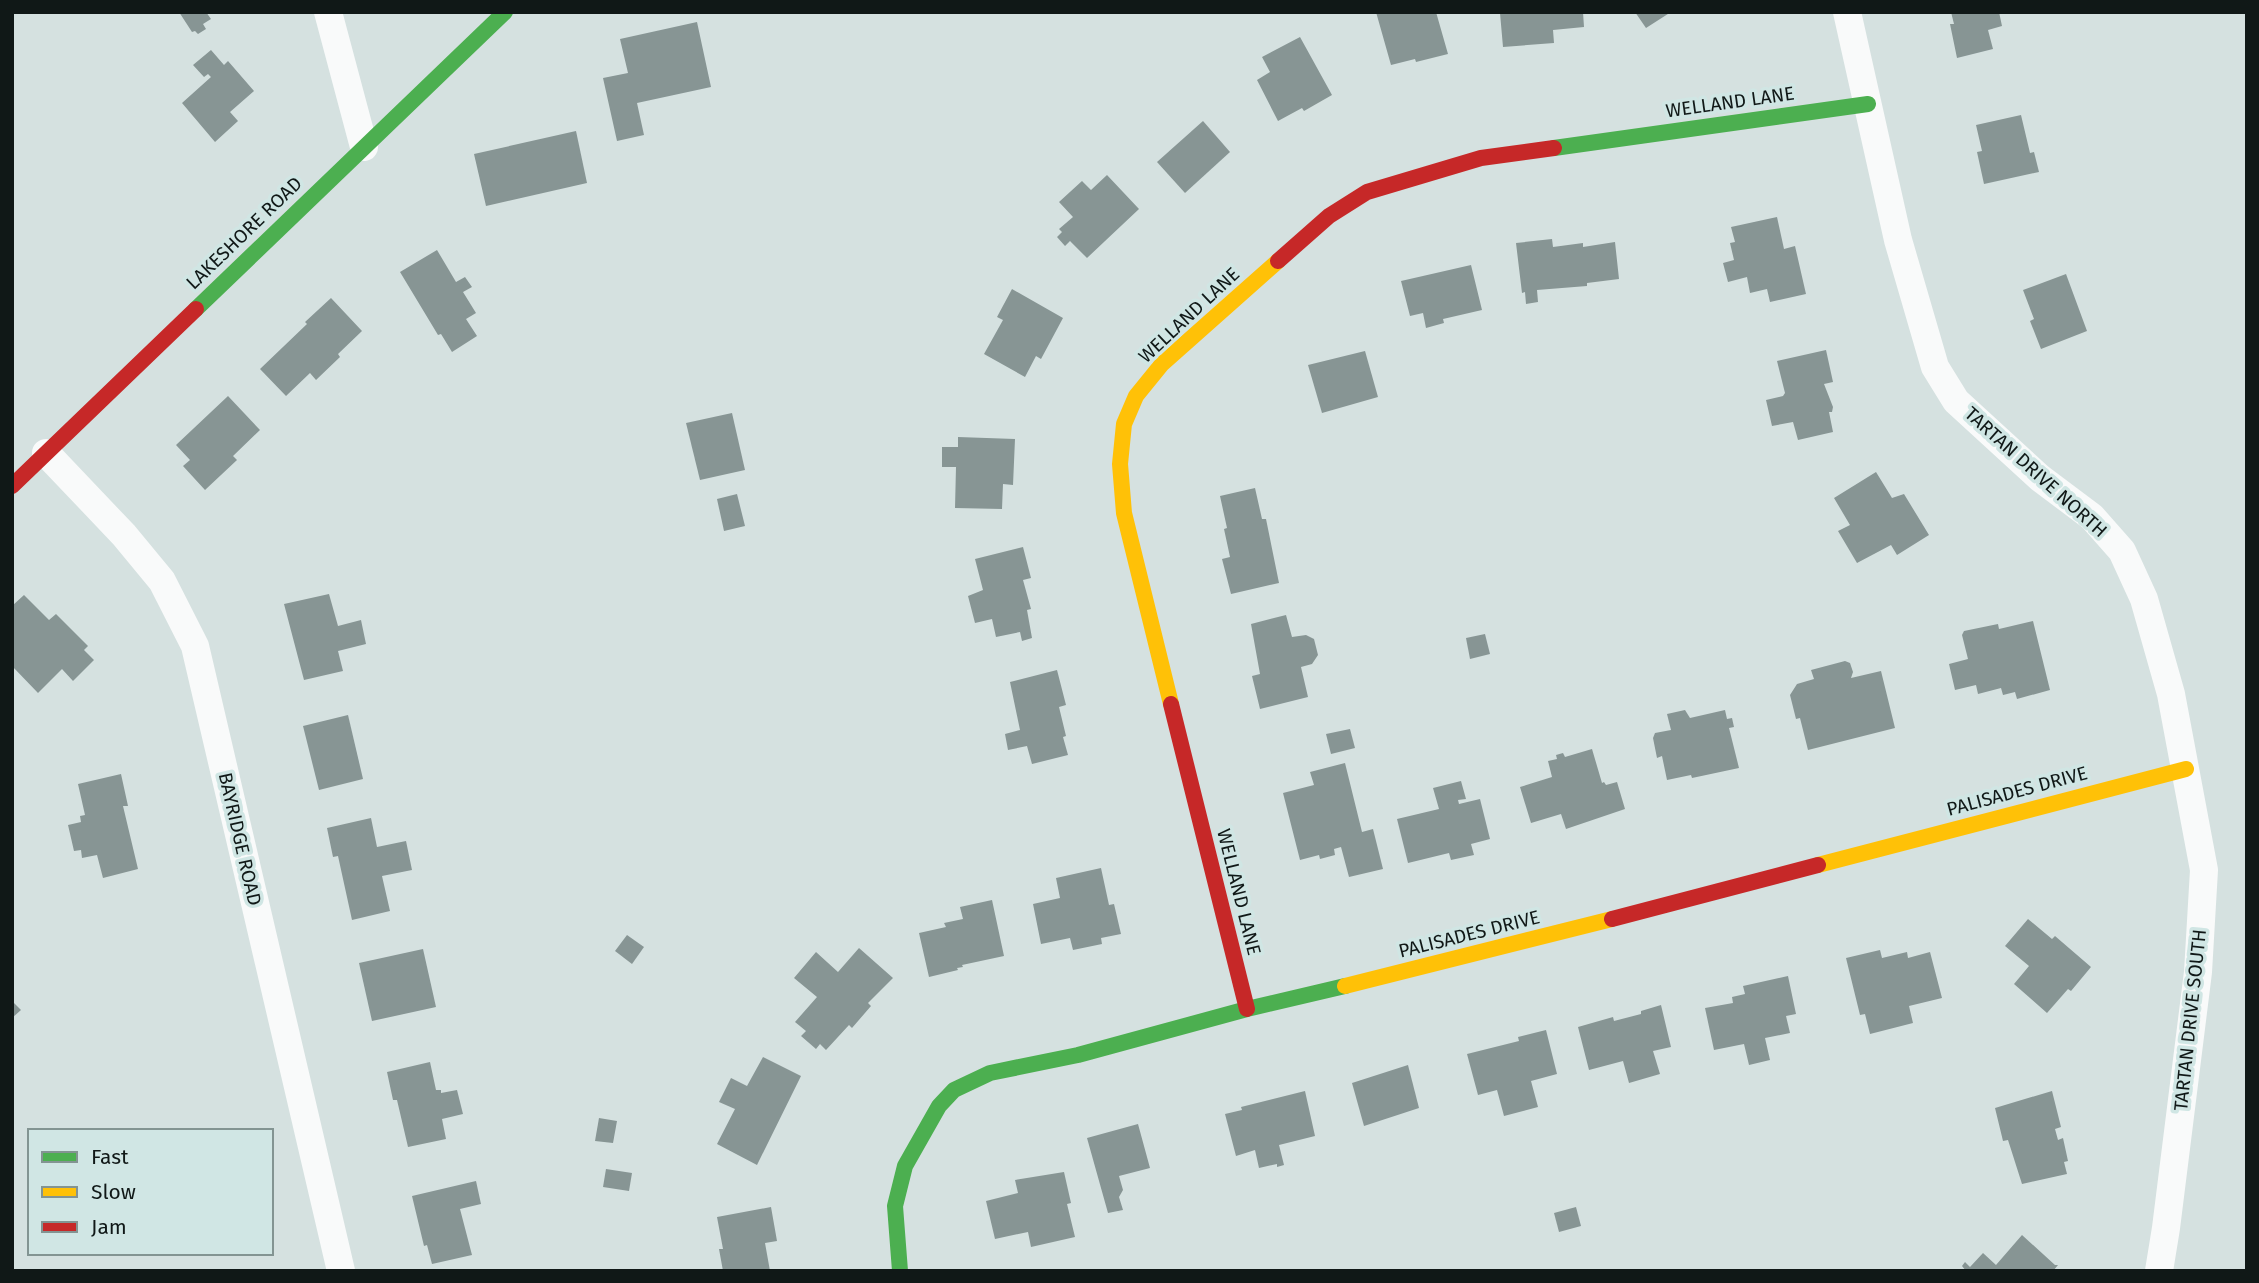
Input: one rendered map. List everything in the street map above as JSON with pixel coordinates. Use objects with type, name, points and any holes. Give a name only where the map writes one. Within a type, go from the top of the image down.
[{"type":"street","points":[[328,12],[364,147]]},
{"type":"street","name":"LAKESHORE ROAD","points":[[12,486],[505,12]]},
{"type":"street","name":"TARTAN DRIVE NORTH","points":[[1847,12],[1898,240],[1935,367],[1956,401],[2040,478],[2092,517],[2122,551],[2147,611],[2171,694],[2186,769]]},
{"type":"street","name":"WELLAND LANE","points":[[1247,1009],[1124,513],[1120,464],[1124,424],[1136,396],[1162,364],[1329,216],[1367,192],[1481,158],[1868,104]]},
{"type":"street","name":"BAYRIDGE ROAD","points":[[47,453],[124,535],[162,581],[195,646],[341,1271]]},
{"type":"street","name":"PALISADES DRIVE","points":[[900,1271],[895,1206],[905,1166],[939,1106],[954,1090],[990,1073],[1078,1055],[1247,1009],[1476,956],[2186,769]]},
{"type":"street","name":"TARTAN DRIVE SOUTH","points":[[2159,1271],[2198,972],[2204,870],[2186,769]]},
{"type":"building","points":[[179,12],[206,12],[211,19],[203,24],[206,29],[198,34],[192,32]]},
{"type":"building","points":[[1376,12],[1436,12],[1448,54],[1391,65]]},
{"type":"building","points":[[1583,12],[1584,27],[1553,30],[1554,43],[1503,47],[1500,13]]},
{"type":"building","points":[[1635,12],[1671,12],[1646,28]]},
{"type":"building","points":[[1951,12],[1999,12],[2002,26],[1988,30],[1993,49],[1957,58],[1950,24],[1954,24]]},
{"type":"building","points":[[697,22],[711,87],[637,103],[644,135],[617,141],[603,78],[628,73],[620,39]]},
{"type":"building","points":[[1300,37],[1332,95],[1304,111],[1302,108],[1278,121],[1257,80],[1270,72],[1262,57]]},
{"type":"building","points":[[211,50],[224,65],[228,61],[254,91],[230,112],[238,121],[215,142],[182,103],[211,77],[208,74],[204,77],[193,65]]},
{"type":"building","points":[[2021,115],[2030,153],[2034,152],[2039,172],[1984,184],[1977,152],[1982,151],[1976,125]]},
{"type":"building","points":[[1203,121],[1230,152],[1185,193],[1157,162]]},
{"type":"building","points":[[576,131],[587,183],[486,206],[474,154]]},
{"type":"building","points":[[1107,175],[1139,209],[1087,258],[1070,241],[1065,246],[1057,237],[1062,232],[1059,229],[1073,217],[1059,202],[1082,181],[1091,190]]},
{"type":"building","points":[[1777,217],[1784,249],[1795,246],[1806,294],[1770,302],[1767,289],[1750,293],[1747,277],[1728,282],[1723,263],[1734,260],[1730,243],[1735,242],[1731,227]]},
{"type":"building","points":[[1552,239],[1553,247],[1583,243],[1583,247],[1615,242],[1619,279],[1587,283],[1587,286],[1537,290],[1538,302],[1526,304],[1525,292],[1522,293],[1516,243]]},
{"type":"building","points":[[437,250],[456,282],[465,277],[472,287],[463,292],[476,313],[466,319],[477,336],[452,352],[441,334],[438,335],[400,272]]},
{"type":"building","points":[[1471,265],[1482,310],[1443,319],[1444,323],[1426,328],[1423,313],[1410,316],[1401,281]]},
{"type":"building","points":[[2066,274],[2087,331],[2041,349],[2030,321],[2034,319],[2023,290]]},
{"type":"building","points":[[1012,289],[1063,318],[1041,359],[1036,356],[1025,377],[984,354],[1003,320],[997,317]]},
{"type":"building","points":[[331,298],[362,331],[316,380],[310,373],[286,396],[260,369]]},
{"type":"building","points":[[1826,350],[1833,382],[1824,384],[1833,407],[1832,412],[1829,412],[1833,432],[1798,440],[1793,422],[1772,426],[1766,400],[1783,396],[1785,393],[1777,361]]},
{"type":"building","points":[[1365,351],[1378,397],[1322,413],[1308,365]]},
{"type":"building","points":[[228,396],[260,430],[233,456],[237,460],[205,490],[183,466],[190,460],[176,445]]},
{"type":"building","points":[[732,413],[745,470],[700,480],[686,423]]},
{"type":"building","points":[[958,437],[1015,439],[1013,485],[1003,484],[1002,509],[955,508],[956,467],[942,467],[942,447],[958,447]]},
{"type":"building","points":[[1876,472],[1892,498],[1904,494],[1929,535],[1897,555],[1891,545],[1857,563],[1838,531],[1850,525],[1834,498]]},
{"type":"building","points":[[1255,488],[1262,519],[1266,519],[1279,583],[1231,594],[1222,559],[1230,557],[1220,496]]},
{"type":"building","points":[[737,494],[745,526],[724,531],[717,499]]},
{"type":"building","points":[[1023,547],[1031,578],[1023,580],[1031,609],[1027,610],[1032,638],[1022,641],[1020,632],[996,637],[992,619],[975,623],[968,596],[983,590],[975,559]]},
{"type":"building","points":[[329,594],[338,626],[361,620],[366,644],[338,651],[343,671],[304,680],[284,604]]},
{"type":"building","points":[[24,595],[49,620],[56,614],[88,646],[84,650],[94,660],[73,681],[62,669],[38,693],[12,666],[12,606]]},
{"type":"building","points":[[1286,615],[1292,637],[1306,635],[1314,639],[1318,655],[1312,664],[1301,667],[1308,697],[1260,709],[1252,676],[1260,674],[1251,624]]},
{"type":"building","points":[[2033,621],[2050,690],[2017,699],[2015,692],[2003,695],[2001,688],[1978,694],[1976,685],[1955,690],[1949,664],[1968,659],[1962,635],[1964,631],[1998,624],[1999,629]]},
{"type":"building","points":[[1485,634],[1490,654],[1470,659],[1466,638]]},
{"type":"building","points":[[1845,661],[1850,663],[1853,672],[1851,678],[1881,671],[1895,728],[1808,750],[1800,718],[1796,719],[1790,695],[1797,684],[1814,679],[1811,670]]},
{"type":"building","points":[[1057,670],[1066,705],[1059,707],[1068,755],[1032,764],[1027,746],[1008,750],[1005,734],[1020,730],[1010,682]]},
{"type":"building","points":[[1685,710],[1690,718],[1725,710],[1727,719],[1732,718],[1734,727],[1729,728],[1739,768],[1692,778],[1691,775],[1667,780],[1662,756],[1657,758],[1653,738],[1655,733],[1671,730],[1667,714]]},
{"type":"building","points":[[348,715],[363,779],[319,790],[303,726]]},
{"type":"building","points":[[1350,729],[1355,748],[1331,754],[1326,734]]},
{"type":"building","points":[[1592,749],[1602,783],[1606,785],[1617,782],[1625,809],[1566,829],[1561,814],[1531,823],[1520,787],[1552,777],[1548,761],[1557,759],[1556,755],[1563,753],[1565,757]]},
{"type":"building","points":[[1345,763],[1362,832],[1373,829],[1383,869],[1349,877],[1341,847],[1334,849],[1335,855],[1320,859],[1319,855],[1300,860],[1283,793],[1314,785],[1310,772]]},
{"type":"building","points":[[121,774],[128,806],[123,806],[138,869],[103,878],[97,855],[82,858],[81,850],[74,851],[68,825],[81,822],[80,816],[85,815],[78,784]]},
{"type":"building","points":[[1461,781],[1466,799],[1458,800],[1459,804],[1480,799],[1490,839],[1471,844],[1474,855],[1451,860],[1449,853],[1408,863],[1397,819],[1439,809],[1433,788]]},
{"type":"building","points":[[371,818],[377,847],[406,841],[412,870],[382,876],[390,911],[352,920],[338,856],[333,857],[327,828]]},
{"type":"building","points":[[1101,868],[1109,905],[1114,904],[1121,934],[1101,938],[1102,944],[1073,950],[1070,938],[1041,944],[1033,904],[1060,898],[1056,878]]},
{"type":"building","points":[[992,900],[1004,956],[962,965],[958,970],[929,977],[919,933],[946,927],[944,923],[963,919],[960,907]]},
{"type":"building","points":[[2028,919],[2052,939],[2055,936],[2091,967],[2071,991],[2068,989],[2047,1013],[2014,984],[2029,966],[2005,946]]},
{"type":"building","points":[[627,935],[644,947],[632,964],[615,951]]},
{"type":"building","points":[[859,948],[893,978],[868,1003],[871,1006],[852,1028],[849,1025],[826,1050],[820,1044],[816,1049],[801,1036],[806,1031],[795,1022],[817,997],[794,978],[816,952],[838,972]]},
{"type":"building","points":[[423,949],[436,1007],[372,1021],[359,963]]},
{"type":"building","points":[[1880,950],[1882,958],[1907,952],[1908,958],[1930,952],[1942,998],[1909,1006],[1913,1023],[1870,1034],[1865,1014],[1860,1015],[1846,958]]},
{"type":"building","points":[[1788,976],[1796,1014],[1786,1016],[1790,1033],[1765,1038],[1770,1060],[1749,1065],[1744,1044],[1714,1050],[1705,1008],[1733,1003],[1732,997],[1745,994],[1743,986]]},
{"type":"building","points":[[12,1001],[21,1010],[12,1018]]},
{"type":"building","points":[[1661,1005],[1671,1047],[1653,1051],[1660,1074],[1629,1083],[1623,1061],[1589,1070],[1578,1027],[1613,1017],[1614,1021],[1641,1014],[1641,1011]]},
{"type":"building","points":[[1546,1030],[1557,1074],[1531,1081],[1538,1107],[1504,1116],[1497,1090],[1478,1095],[1467,1054],[1519,1041],[1518,1037]]},
{"type":"building","points":[[763,1057],[801,1076],[757,1165],[717,1144],[735,1109],[719,1102],[731,1078],[747,1086]]},
{"type":"building","points":[[430,1062],[436,1090],[441,1090],[441,1093],[457,1090],[463,1114],[442,1119],[446,1139],[408,1147],[387,1072]]},
{"type":"building","points":[[1408,1065],[1419,1108],[1364,1126],[1352,1083]]},
{"type":"building","points":[[1305,1091],[1315,1136],[1279,1145],[1284,1165],[1277,1167],[1277,1164],[1259,1168],[1255,1150],[1236,1156],[1225,1114],[1242,1110],[1241,1107]]},
{"type":"building","points":[[2052,1091],[2061,1127],[2055,1129],[2058,1140],[2063,1138],[2068,1161],[2064,1162],[2067,1174],[2022,1184],[2008,1140],[2003,1141],[1995,1108]]},
{"type":"building","points":[[599,1118],[617,1121],[613,1143],[595,1141]]},
{"type":"building","points":[[1138,1124],[1150,1168],[1119,1176],[1123,1190],[1119,1197],[1123,1210],[1108,1213],[1087,1138]]},
{"type":"building","points":[[606,1169],[632,1173],[629,1191],[603,1187]]},
{"type":"building","points":[[1064,1172],[1071,1203],[1067,1204],[1075,1237],[1031,1247],[1028,1232],[995,1239],[986,1201],[1018,1193],[1015,1180]]},
{"type":"building","points":[[476,1181],[481,1204],[460,1209],[472,1255],[432,1264],[427,1245],[424,1246],[412,1196]]},
{"type":"building","points":[[771,1207],[777,1241],[765,1243],[770,1271],[723,1271],[719,1249],[723,1249],[717,1217]]},
{"type":"building","points":[[1576,1207],[1581,1226],[1559,1232],[1554,1213]]},
{"type":"building","points":[[2022,1235],[2058,1265],[2053,1271],[1966,1271],[1962,1266],[1965,1262],[1970,1267],[1983,1253],[1996,1265]]},
{"type":"traffic: fast","points":[[196,309],[505,12]]},
{"type":"traffic: fast","points":[[1554,148],[1868,104]]},
{"type":"traffic: fast","points":[[900,1271],[895,1206],[905,1166],[939,1106],[954,1090],[990,1073],[1078,1055],[1247,1009],[1345,986]]},
{"type":"traffic: slow","points":[[1171,704],[1124,513],[1120,464],[1124,424],[1136,396],[1162,364],[1278,261]]},
{"type":"traffic: slow","points":[[1818,865],[2186,769]]},
{"type":"traffic: slow","points":[[1345,986],[1612,919]]},
{"type":"traffic: jam","points":[[1278,261],[1329,216],[1367,192],[1481,158],[1554,148]]},
{"type":"traffic: jam","points":[[12,486],[196,309]]},
{"type":"traffic: jam","points":[[1171,704],[1247,1009]]},
{"type":"traffic: jam","points":[[1612,919],[1818,865]]}]
